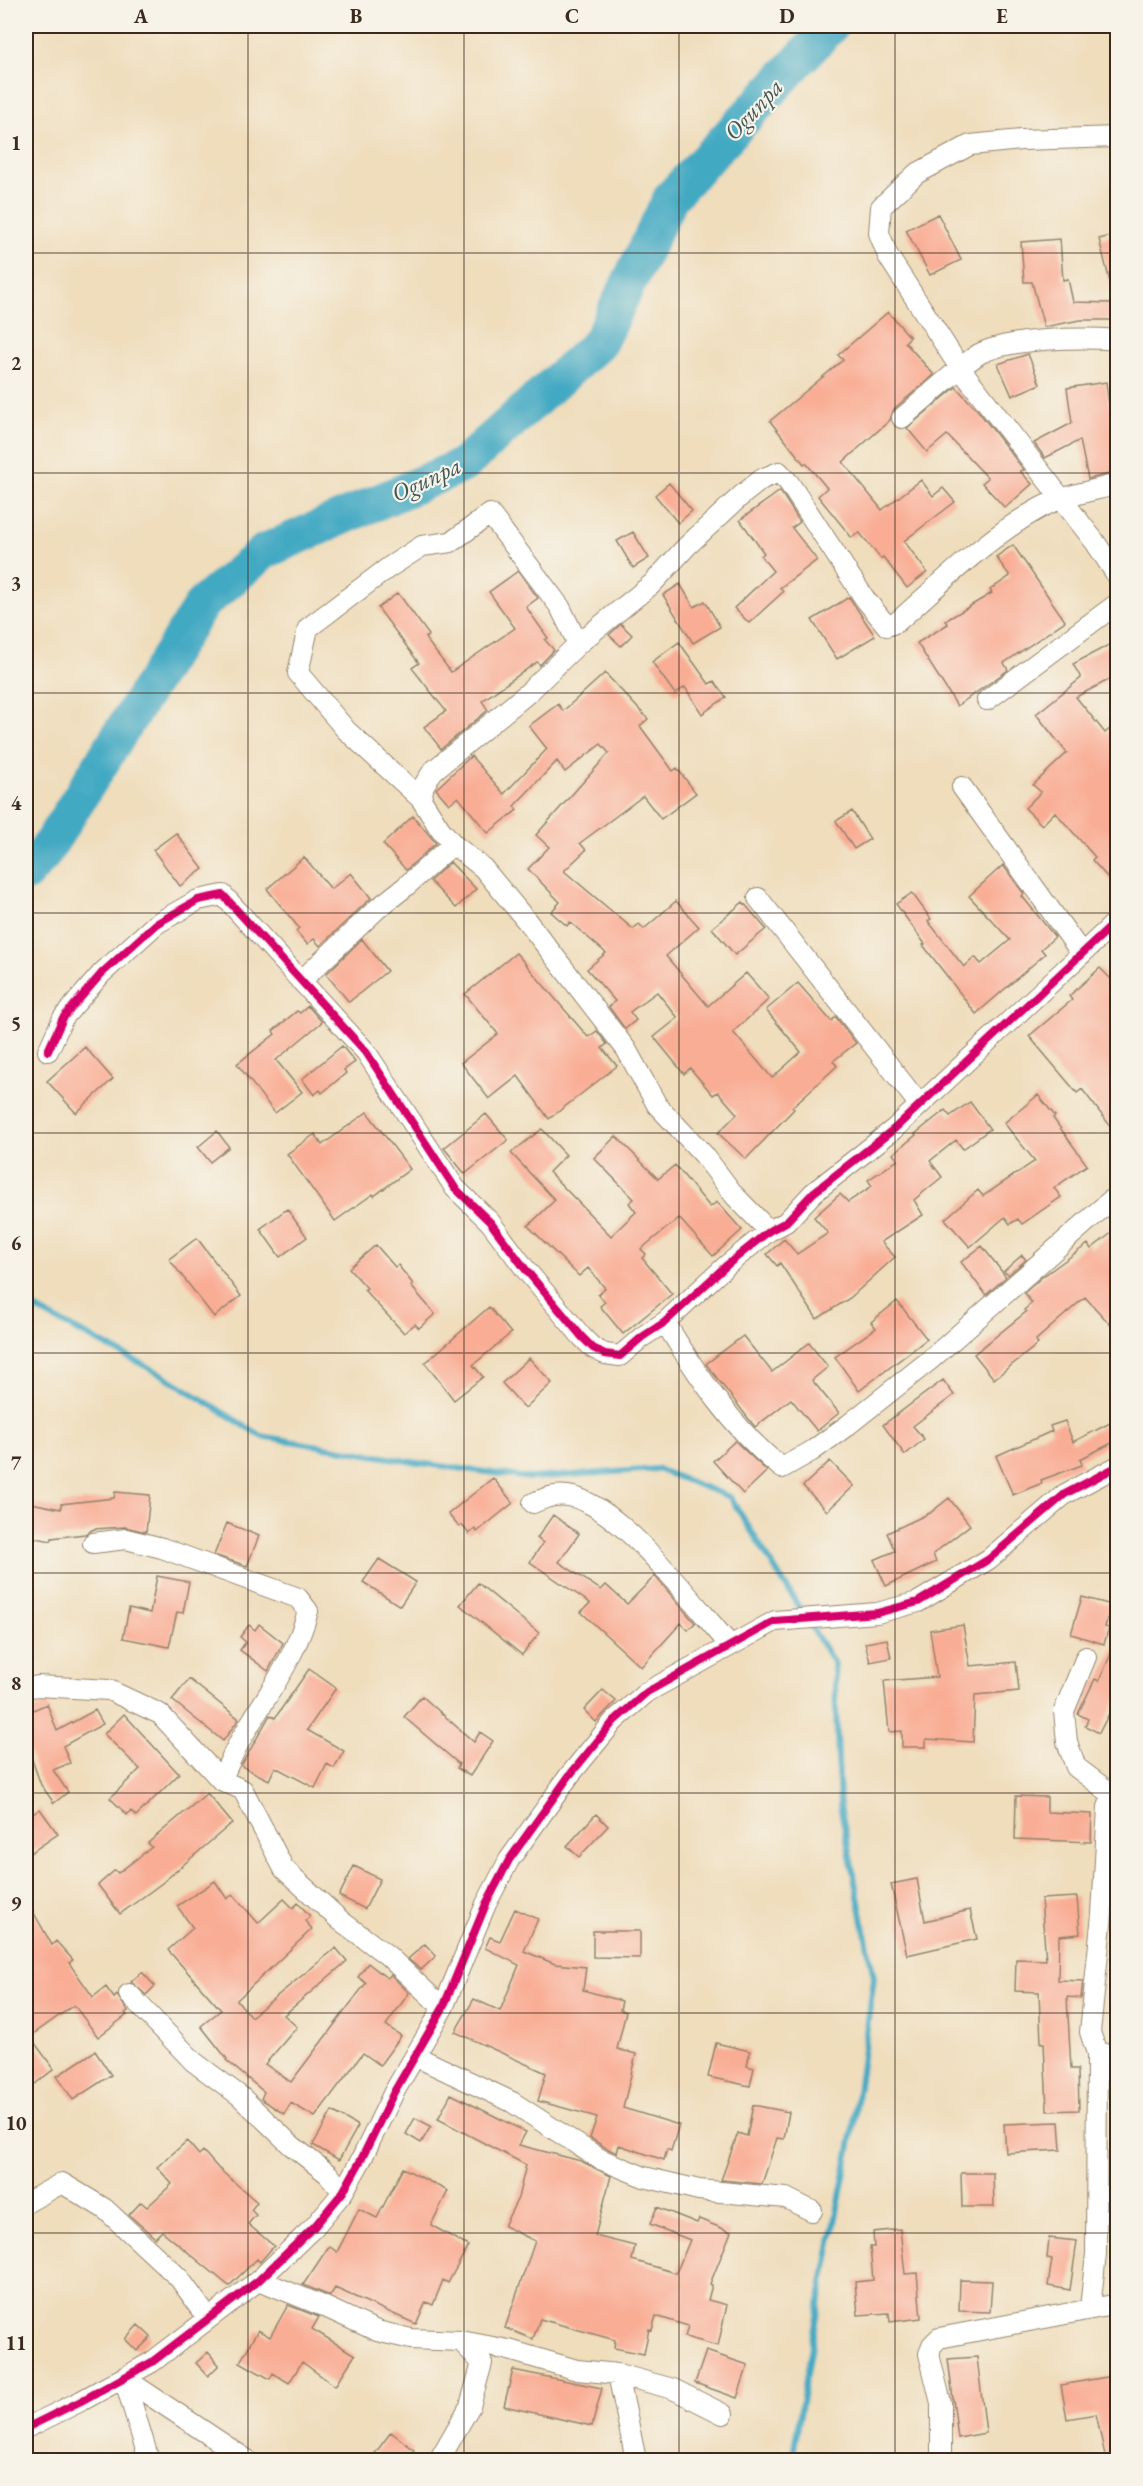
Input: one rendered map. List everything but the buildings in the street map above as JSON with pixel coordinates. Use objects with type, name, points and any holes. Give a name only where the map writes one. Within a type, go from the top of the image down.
[{"type":"street","points":[[1118,137],[1021,140],[970,145],[916,174],[881,207],[879,233],[888,256],[960,368],[1095,542],[1118,577]]},
{"type":"street","points":[[902,418],[981,353],[1016,344],[1081,337],[1118,340]]},
{"type":"street","points":[[421,798],[424,785],[433,771],[529,692],[578,644],[652,584],[687,546],[762,479],[779,472],[833,548],[865,599],[887,626],[897,622],[971,555],[1002,531],[1061,499],[1118,484]]},
{"type":"street","points":[[578,644],[561,607],[490,514],[450,542],[422,546],[308,628],[298,673],[346,730],[421,798],[426,810],[453,844],[483,868],[626,1048],[657,1105],[704,1155],[734,1195],[769,1232]]},
{"type":"street","points":[[987,700],[1118,603]]},
{"type":"street","points":[[962,787],[1082,954]]},
{"type":"street","points":[[223,895],[301,981],[377,909],[453,844]]},
{"type":"street","points":[[223,895],[366,1052],[455,1188],[490,1222],[526,1270],[593,1348],[605,1354],[620,1356],[642,1337],[665,1322],[727,1265],[769,1232],[786,1222],[813,1192],[894,1129],[1118,920]]},
{"type":"street","points":[[48,1051],[63,1018],[102,974],[156,924],[198,900],[223,895]]},
{"type":"street","points":[[758,898],[919,1104]]},
{"type":"street","points":[[665,1322],[692,1366],[739,1425],[764,1454],[782,1468],[812,1451],[877,1403],[968,1328],[1118,1194]]},
{"type":"street","points":[[26,2428],[152,2362],[259,2280],[314,2227],[343,2192],[394,2092],[443,2008],[486,1904],[508,1860],[569,1776],[614,1721],[647,1692],[775,1622],[877,1612],[918,1602],[989,1559],[1065,1494],[1118,1466]]},
{"type":"street","points":[[533,1503],[552,1495],[573,1497],[599,1509],[643,1545],[730,1646]]},
{"type":"street","points":[[93,1543],[126,1539],[162,1548],[298,1598],[308,1611],[302,1636],[274,1687],[243,1735],[221,1780]]},
{"type":"street","points":[[1086,1657],[1064,1711],[1067,1742],[1076,1767],[1115,1794],[1108,1807],[1102,1914],[1090,2032],[1097,2053],[1096,2254],[1090,2308]]},
{"type":"street","points":[[26,1688],[38,1686],[109,1690],[160,1714],[221,1780],[243,1790],[284,1869],[341,1921],[387,1955],[443,2008]]},
{"type":"street","points":[[129,1994],[194,2062],[240,2096],[291,2145],[328,2174],[343,2192]]},
{"type":"street","points":[[1097,2053],[1118,2054]]},
{"type":"street","points":[[416,2056],[512,2102],[600,2159],[644,2177],[699,2190],[786,2198],[812,2211]]},
{"type":"street","points":[[26,2203],[62,2183],[105,2209],[179,2278],[208,2318]]},
{"type":"street","points":[[259,2280],[377,2331],[411,2339],[461,2341],[509,2350],[577,2370],[618,2374],[673,2389],[723,2414]]},
{"type":"street","points":[[941,2460],[941,2403],[929,2354],[939,2338],[1118,2304]]},
{"type":"street","points":[[439,2460],[470,2406],[482,2363],[461,2341]]},
{"type":"street","points":[[618,2374],[636,2460]]},
{"type":"street","points":[[124,2378],[149,2460]]},
{"type":"street","points":[[124,2378],[248,2460]]},
{"type":"waterway","name":"Ogunpa","points":[[26,874],[43,855],[202,604],[265,551],[463,465],[599,343],[671,197],[831,26]]},
{"type":"waterway","points":[[26,1304],[163,1375],[261,1436],[419,1463],[530,1478],[657,1469],[730,1497],[834,1663],[840,1805],[874,1978],[852,2135],[792,2460]]},
{"type":"cycle path","points":[[48,1051],[63,1018],[102,973],[156,924],[198,900],[223,895],[366,1052],[455,1188],[490,1222],[526,1270],[582,1337],[593,1348],[605,1354],[620,1356],[642,1337],[665,1322],[727,1265],[769,1231],[786,1222],[813,1193],[894,1129],[1118,920]]},
{"type":"cycle path","points":[[26,2428],[152,2362],[259,2280],[314,2227],[343,2192],[394,2092],[443,2008],[486,1904],[509,1860],[569,1776],[614,1721],[647,1692],[775,1621],[877,1613],[918,1602],[989,1559],[1065,1494],[1118,1466]]}]
